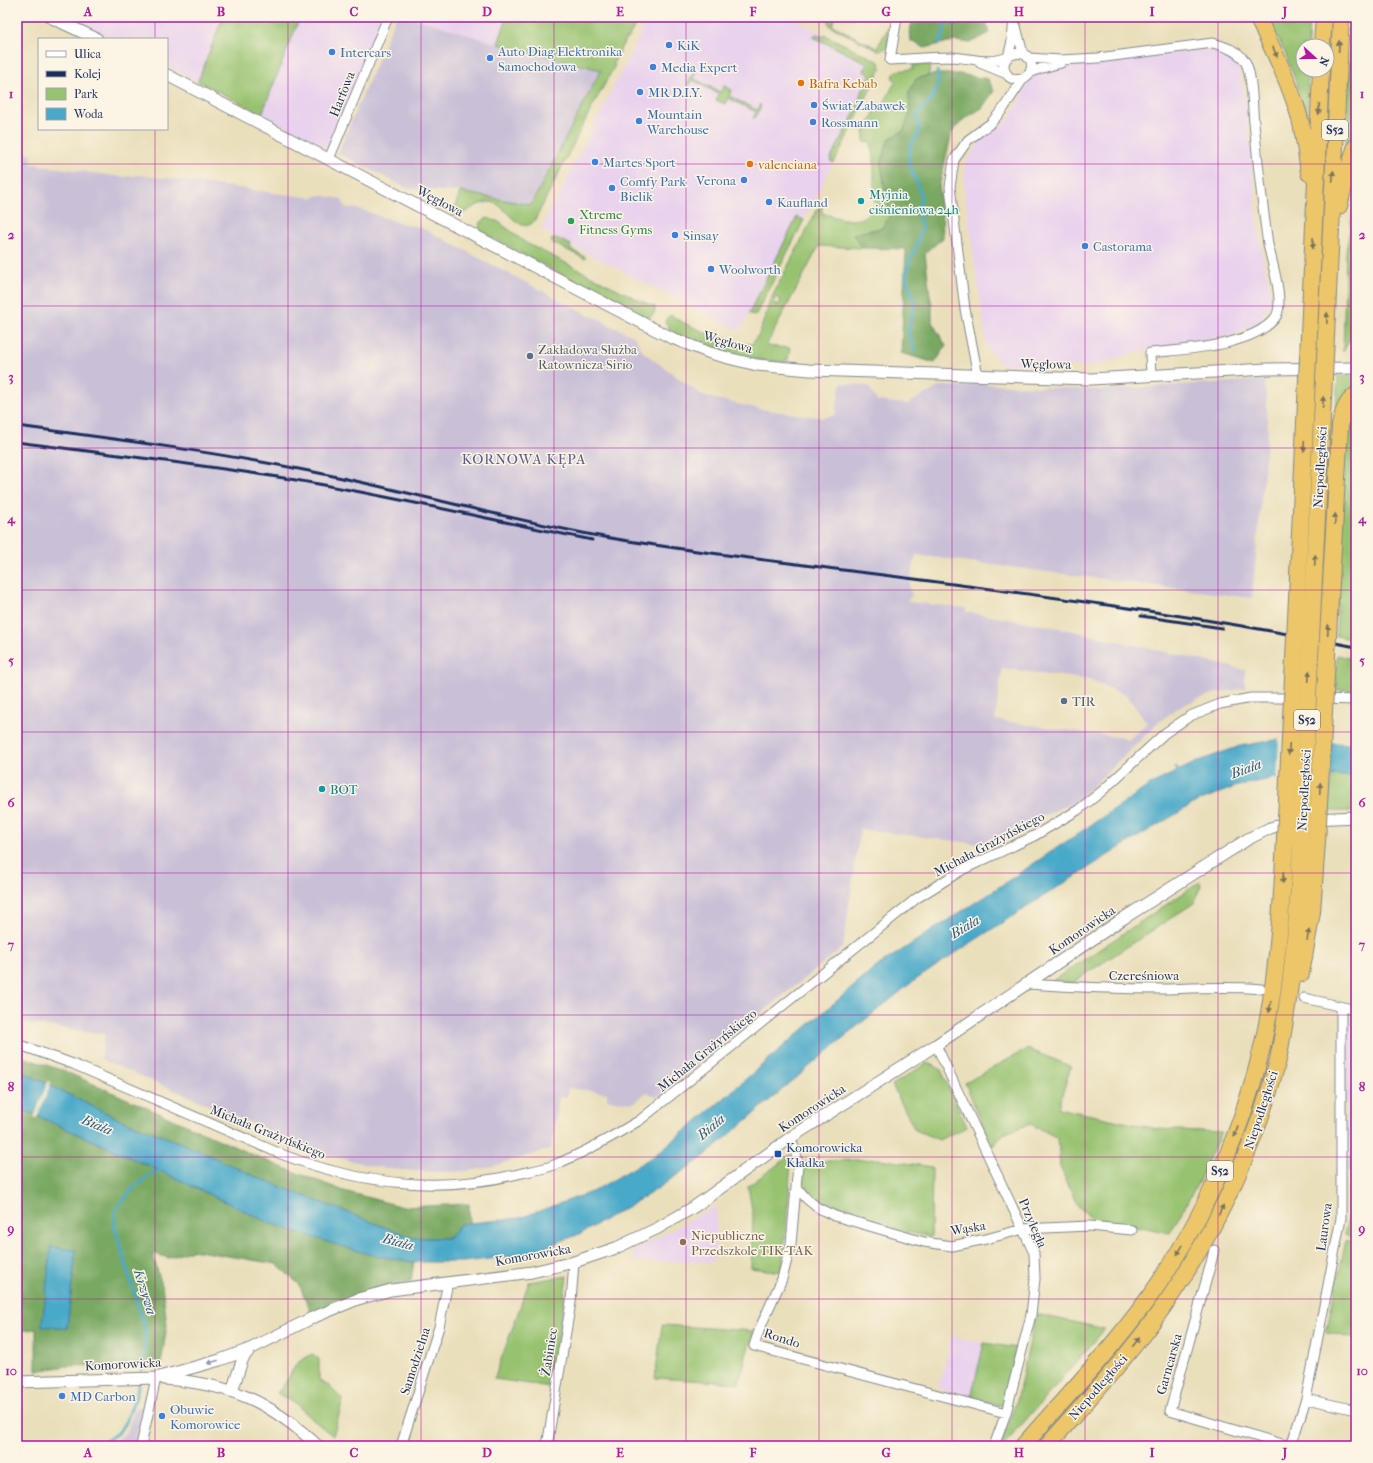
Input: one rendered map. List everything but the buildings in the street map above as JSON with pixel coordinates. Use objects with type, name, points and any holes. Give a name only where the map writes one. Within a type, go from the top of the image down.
[{"type":"highway","points":[[1257,17],[1273,47],[1299,114],[1314,204]]},
{"type":"highway","points":[[1323,38],[1324,17]]},
{"type":"highway","name":"Niepodległości","points":[[1047,1446],[1121,1361],[1172,1295],[1196,1257],[1229,1194],[1249,1147],[1266,1100],[1282,1041],[1309,841],[1313,599],[1341,17]]},
{"type":"highway","name":"Niepodległości","points":[[1023,1446],[1107,1351],[1154,1289],[1191,1229],[1221,1170],[1235,1134],[1250,1091],[1268,1014],[1277,954],[1285,839],[1321,78]]},
{"type":"highway","points":[[1330,242],[1348,170],[1356,146]]},
{"type":"highway","points":[[1309,841],[1330,600],[1340,426],[1343,412],[1350,400],[1356,395]]},
{"type":"street","points":[[50,17],[95,38]]},
{"type":"street","name":"Harfowa","points":[[329,159],[388,17]]},
{"type":"street","points":[[897,17],[890,60],[954,57],[971,60],[1001,60],[1015,53],[1026,56],[1076,60]]},
{"type":"street","points":[[978,376],[965,309],[950,187],[954,160],[968,140],[991,123],[1003,109],[1026,76],[1031,64],[1026,56],[1014,18]]},
{"type":"street","points":[[1003,109],[1010,86],[1008,76],[1004,68],[1012,41],[1014,18]]},
{"type":"street","points":[[971,60],[1017,80],[1039,69],[1076,60],[1213,43],[1231,48],[1245,62],[1250,79],[1268,244],[1280,297],[1276,316],[1262,330],[1231,342],[1150,353],[1151,376]]},
{"type":"street","name":"Węglowa","points":[[168,76],[672,338],[710,353],[757,365],[836,371],[1078,379],[1267,369],[1351,368]]},
{"type":"street","name":"Michała Grażyńskiego","points":[[17,1044],[73,1064],[281,1154],[305,1163],[350,1176],[390,1182],[439,1184],[502,1178],[552,1166],[607,1140],[640,1120],[917,898],[962,870],[1034,836],[1078,810],[1101,792],[1165,733],[1190,716],[1220,704],[1250,698],[1356,700]]},
{"type":"street","name":"Komorowicka","points":[[17,1382],[153,1378],[220,1360],[250,1349],[312,1318],[358,1299],[391,1290],[532,1272],[574,1262],[616,1248],[658,1228],[694,1207],[790,1138],[936,1045],[1124,918],[1248,839],[1270,828],[1294,821],[1356,817]]},
{"type":"street","name":"Czereśniowa","points":[[1027,984],[1096,988],[1238,987],[1261,989]]},
{"type":"street","points":[[1304,998],[1356,1010]]},
{"type":"street","name":"Laurowa","points":[[1290,1446],[1306,1399],[1341,1218],[1341,1007]]},
{"type":"street","name":"Przyległa","points":[[936,1045],[1034,1253],[1035,1280],[1031,1315],[1006,1413],[994,1446]]},
{"type":"street","name":"Rondo","points":[[790,1138],[795,1149],[798,1166],[791,1244],[782,1279],[760,1328],[754,1346],[1006,1413]]},
{"type":"street","name":"Wąska","points":[[796,1188],[818,1208],[835,1216],[924,1242],[952,1246],[1023,1229],[1089,1226],[1132,1230]]},
{"type":"street","name":"Garncarska","points":[[1214,1250],[1170,1411],[1290,1446]]},
{"type":"street","name":"Żabiniec","points":[[547,1446],[571,1302],[574,1262]]},
{"type":"street","name":"Samodzielna","points":[[401,1446],[439,1327],[448,1282]]},
{"type":"street","points":[[232,1391],[243,1358],[250,1349]]},
{"type":"street","points":[[140,1446],[153,1378],[189,1381],[211,1385],[252,1399],[292,1423],[318,1446]]},
{"type":"street","points":[[1306,1399],[1356,1410]]},
{"type":"shaded area","points":[[70,17],[223,17],[198,81],[168,66],[168,38],[112,38]]},
{"type":"shaded area","points":[[300,17],[384,17],[328,149],[262,114]]},
{"type":"shaded area","points":[[396,17],[412,17],[498,44],[601,70],[531,205],[460,192],[409,189],[338,153]]},
{"type":"shaded area","points":[[412,17],[507,17],[498,44]]},
{"type":"shaded area","points":[[649,17],[790,17],[876,60],[881,65],[880,72],[804,220],[797,217],[740,331],[541,230]]},
{"type":"shaded area","points":[[1199,50],[1213,50],[1226,55],[1239,70],[1246,104],[1260,244],[1272,300],[1259,323],[1232,335],[1132,353],[1092,366],[1027,366],[1000,363],[987,346],[964,189],[965,164],[982,139],[1007,121],[1020,101],[1025,87],[1033,77],[1042,72],[1077,65]]},
{"type":"shaded area","points":[[17,152],[32,154],[31,164],[122,177],[141,175],[313,198],[318,195],[342,199],[345,207],[359,209],[403,224],[420,227],[590,316],[600,319],[607,324],[634,336],[643,352],[703,396],[760,409],[824,418],[835,415],[841,383],[869,386],[877,401],[907,404],[941,386],[968,387],[970,383],[1097,390],[1265,380],[1268,429],[1252,598],[916,555],[909,587],[912,595],[907,602],[966,608],[966,612],[1059,628],[1245,670],[1245,688],[1220,692],[1200,698],[1179,707],[1159,722],[1077,801],[978,844],[860,829],[843,947],[658,1097],[647,1092],[633,1103],[607,1100],[607,1093],[568,1088],[567,1097],[559,1097],[551,1149],[486,1168],[467,1171],[438,1172],[401,1170],[372,1166],[319,1152],[101,1059],[105,1034],[17,1022]],"holes":[[[1002,668],[1091,680],[1127,696],[1147,723],[1128,740],[1123,738],[995,720]]]},
{"type":"shaded area","points":[[1347,1018],[1356,1020],[1356,1178],[1345,1176]]},
{"type":"shaded area","name":"Niepubliczne Przedszkole TIK-TAK","points":[[716,1206],[717,1232],[713,1262],[633,1261],[633,1251]]},
{"type":"shaded area","points":[[952,1336],[984,1343],[971,1397],[938,1388]]},
{"type":"shaded area","points":[[144,1406],[134,1446],[107,1446],[125,1434],[136,1408]]},
{"type":"green space","points":[[223,17],[300,17],[262,114],[198,81]]},
{"type":"green space","points":[[507,17],[639,17],[628,39],[626,38],[613,64],[615,65],[535,220],[530,225],[525,226],[514,220],[495,203],[489,202],[452,216],[460,192],[531,205],[601,70],[498,44]]},
{"type":"green space","points":[[914,17],[985,17],[989,33],[970,43],[956,41],[925,48],[911,41],[910,29]]},
{"type":"green space","points":[[1267,17],[1309,17],[1308,38],[1295,38],[1295,78],[1308,78],[1307,123],[1291,68]]},
{"type":"green space","points":[[1352,17],[1356,17],[1356,125],[1345,161]]},
{"type":"green space","points":[[830,18],[835,19],[832,25],[877,48],[889,28],[887,40],[889,40],[887,47],[882,50],[877,50],[830,26],[828,21]]},
{"type":"green space","points":[[816,34],[824,37],[825,35],[876,60],[879,62],[881,68],[834,163],[830,161],[831,158],[858,106],[856,105],[870,75],[864,71],[867,63],[813,37]]},
{"type":"green space","points":[[930,64],[929,75],[916,79],[909,93],[910,113],[904,130],[888,140],[881,165],[890,216],[882,228],[853,234],[862,248],[819,246],[766,346],[790,348],[788,359],[784,362],[738,356],[710,348],[671,332],[666,322],[668,317],[671,315],[704,332],[734,340],[734,342],[741,344],[752,344],[760,332],[770,301],[778,305],[781,300],[776,297],[774,301],[771,299],[819,206],[822,206],[822,213],[850,220],[863,218],[872,207],[874,207],[876,203],[874,199],[874,155],[870,142],[866,143],[864,141],[864,133],[876,109],[880,111],[896,80],[892,78],[896,71],[913,69],[913,65]]},
{"type":"green space","points":[[694,72],[696,72],[693,78],[720,92],[724,86],[732,90],[729,96],[757,110],[760,104],[761,106],[755,118],[753,118],[756,112],[728,98],[725,104],[716,100],[719,94],[693,80],[689,86],[688,84]]},
{"type":"green space","points":[[936,74],[959,74],[988,79],[994,91],[982,108],[964,119],[952,132],[939,187],[942,207],[943,238],[925,253],[932,305],[932,322],[946,346],[935,363],[901,353],[906,249],[862,248],[853,234],[882,228],[890,216],[881,165],[888,140],[904,130],[910,113],[909,93],[916,79]]},
{"type":"green space","points":[[1356,194],[1356,328],[1343,352],[1346,253]]},
{"type":"green space","points":[[797,217],[804,220],[755,316],[749,313]]},
{"type":"green space","points":[[487,218],[499,222],[526,243],[655,307],[653,315],[649,317],[640,316],[481,232],[479,229],[480,223]]},
{"type":"green space","points":[[556,238],[571,245],[570,249],[585,257],[585,259],[551,242],[552,239],[555,240]]},
{"type":"green space","points":[[1338,376],[1356,376],[1356,390],[1344,397],[1336,409]]},
{"type":"green space","points":[[1356,408],[1356,640],[1336,636],[1346,429],[1353,410]]},
{"type":"green space","points":[[1337,655],[1356,659],[1356,690],[1336,690]]},
{"type":"green space","points":[[1331,775],[1356,777],[1356,811],[1329,811]]},
{"type":"green space","points":[[1200,882],[1201,885],[1194,903],[1075,981],[1076,983],[1049,983]]},
{"type":"green space","points":[[1027,1049],[1071,1066],[1058,1108],[1157,1129],[1221,1132],[1199,1181],[1170,1233],[1127,1224],[1095,1222],[1077,1205],[1060,1167],[1058,1138],[1030,1124],[1003,1134],[992,1147],[965,1083]]},
{"type":"green space","points":[[17,1055],[64,1071],[274,1164],[344,1191],[403,1207],[469,1204],[470,1223],[460,1224],[449,1238],[413,1238],[261,1179],[186,1145],[119,1119],[17,1070]]},
{"type":"green space","points":[[927,1063],[941,1070],[967,1127],[939,1140],[915,1130],[892,1085]]},
{"type":"green space","points":[[17,1107],[156,1169],[272,1224],[372,1255],[414,1262],[411,1281],[360,1294],[311,1313],[299,1284],[276,1264],[192,1250],[169,1258],[152,1253],[162,1285],[167,1325],[161,1364],[67,1366],[36,1371],[36,1329],[17,1331]],"holes":[[[50,1247],[76,1250],[67,1329]]]},
{"type":"green space","points":[[1356,1142],[1356,1171],[1349,1170]]},
{"type":"green space","points":[[791,1155],[782,1272],[751,1268],[753,1216],[748,1186]]},
{"type":"green space","points":[[879,1159],[932,1167],[931,1237],[902,1231],[823,1205],[807,1191],[802,1178],[804,1162]]},
{"type":"green space","points":[[1356,1182],[1356,1238],[1344,1235]]},
{"type":"green space","points":[[1346,1240],[1356,1242],[1356,1339],[1326,1332]]},
{"type":"green space","points":[[567,1276],[551,1387],[494,1379],[529,1282]]},
{"type":"green space","points":[[1036,1314],[1105,1329],[1003,1446],[999,1446],[1017,1400]]},
{"type":"green space","points":[[662,1325],[755,1331],[747,1352],[739,1383],[655,1378]]},
{"type":"green space","points":[[984,1343],[1017,1348],[1003,1406],[971,1397]]},
{"type":"green space","points":[[312,1354],[319,1359],[319,1381],[329,1386],[343,1400],[333,1436],[296,1404],[277,1393],[286,1382],[297,1363]]},
{"type":"water","name":"Biała","points":[[1275,740],[1356,744],[1356,777],[1324,774],[1274,778],[1238,786],[1198,801],[1124,845],[972,942],[911,983],[850,1032],[702,1158],[651,1193],[582,1233],[525,1255],[462,1262],[414,1262],[372,1255],[334,1244],[272,1224],[156,1169],[17,1107],[17,1070],[119,1119],[186,1145],[261,1179],[413,1238],[449,1238],[460,1224],[520,1218],[594,1191],[654,1156],[714,1107],[879,965],[993,891],[1153,783],[1199,761],[1240,746]]},
{"type":"water","points":[[51,1247],[76,1250],[67,1329],[42,1326]]},
{"type":"pier","points":[[1279,738],[1297,739],[1295,778],[1277,780]]},
{"type":"pier","points":[[48,1081],[51,1083],[37,1118],[34,1117]]},
{"type":"waterway","points":[[940,43],[948,17]]},
{"type":"waterway","points":[[915,352],[908,331],[915,303],[906,277],[908,266],[922,228],[918,212],[921,196],[908,160],[911,144],[917,136],[920,128],[917,117],[918,114],[929,103],[937,89],[939,78],[937,71]]},
{"type":"waterway","points":[[1176,767],[1181,774]]},
{"type":"waterway","name":"Krzywa","points":[[94,1446],[104,1442],[119,1432],[127,1419],[136,1396],[145,1355],[145,1329],[115,1227],[115,1211],[133,1188],[153,1173],[163,1169]]},
{"type":"railway","points":[[17,426],[166,446],[314,472],[593,535],[718,554],[1164,613],[1356,647]]},
{"type":"railway","points":[[17,442],[290,479],[403,500],[592,540]]},
{"type":"railway","points":[[1141,616],[1222,628]]},
{"type":"place","name":"KiK","points":[[669,45]]},
{"type":"place","name":"Intercars","points":[[332,52]]},
{"type":"place","name":"Auto Diag Elektronika Samochodowa","points":[[490,58]]},
{"type":"place","name":"Media Expert","points":[[653,67]]},
{"type":"place","name":"Bafra Kebab","points":[[801,83]]},
{"type":"place","name":"MR D.I.Y.","points":[[640,92]]},
{"type":"place","name":"Świat Zabawek","points":[[814,105]]},
{"type":"place","name":"Mountain Warehouse","points":[[639,121]]},
{"type":"place","name":"Rossmann","points":[[813,122]]},
{"type":"place","name":"Martes Sport","points":[[595,162]]},
{"type":"place","name":"valenciana","points":[[750,164]]},
{"type":"place","name":"Verona","points":[[744,180]]},
{"type":"place","name":"Comfy Park Bielik","points":[[612,188]]},
{"type":"place","name":"Myjnia ciśnieniowa 24h","points":[[861,201]]},
{"type":"place","name":"Kaufland","points":[[769,202]]},
{"type":"place","name":"Xtreme Fitness Gyms","points":[[571,221]]},
{"type":"place","name":"Sinsay","points":[[675,235]]},
{"type":"place","name":"Castorama","points":[[1085,246]]},
{"type":"place","name":"Woolworth","points":[[711,269]]},
{"type":"place","name":"Zakładowa Służba Ratownicza Sirio","points":[[530,356]]},
{"type":"place","name":"TIR","points":[[1064,701]]},
{"type":"place","name":"BOT","points":[[322,789]]},
{"type":"place","name":"Komorowicka Kładka","points":[[778,1154]]},
{"type":"place","name":"Niepubliczne Przedszkole TIK-TAK","points":[[683,1242]]},
{"type":"place","name":"MD Carbon","points":[[62,1396]]},
{"type":"place","name":"Obuwie Komorowice","points":[[162,1416]]},
{"type":"district","name":"KORNOWA KĘPA","points":[[524,459]]}]
